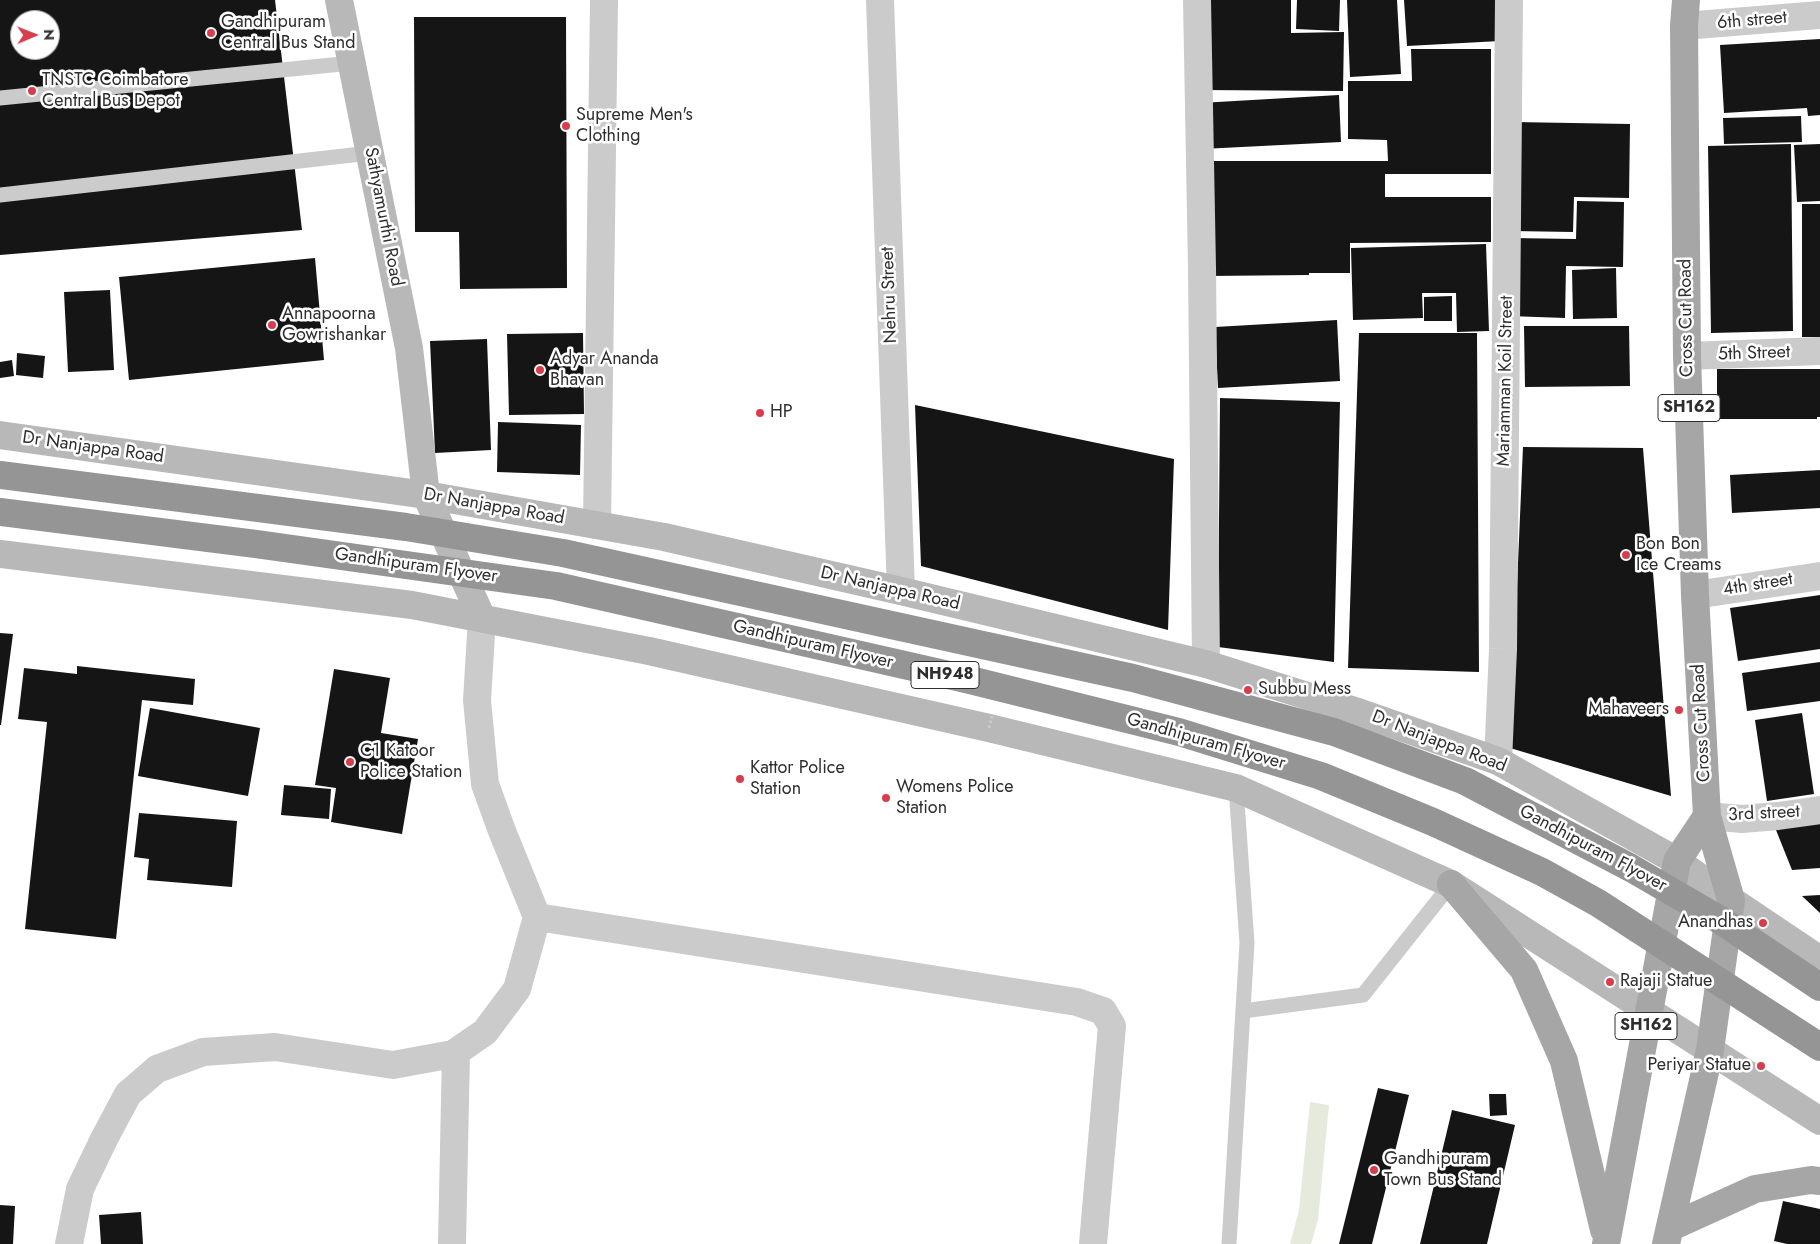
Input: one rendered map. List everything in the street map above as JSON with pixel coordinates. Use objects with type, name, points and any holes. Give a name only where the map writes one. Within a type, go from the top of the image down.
[{"type":"highway","name":"Gandhipuram Flyover","points":[[0,475],[406,527],[563,553],[1132,678],[1334,732],[1465,781],[1614,859],[1717,918],[1820,987]]},
{"type":"highway","name":"Gandhipuram Flyover","points":[[0,512],[256,544],[556,586],[966,680],[1179,732],[1321,776],[1433,822],[1542,872],[1598,903],[1820,1047]]},
{"type":"main road","name":"Cross Cut Road","points":[[1685,13],[1687,356],[1695,595],[1707,816]]},
{"type":"main road","name":"SH162","points":[[1606,1243],[1678,861],[1707,816]]},
{"type":"main road","name":"SH162","points":[[1668,1235],[1710,1050],[1731,900],[1707,816]]},
{"type":"main road","points":[[1451,884],[1524,970],[1564,1060],[1606,1243]]},
{"type":"main road","points":[[1668,1235],[1755,1189],[1812,1180],[1820,1181]]},
{"type":"street","name":"Sathyamurthi Road","points":[[340,0],[409,348],[426,495],[482,618]]},
{"type":"street","points":[[597,525],[604,0]]},
{"type":"street","name":"Nehru Street","points":[[880,0],[901,590]]},
{"type":"street","points":[[1197,0],[1206,664]]},
{"type":"street","name":"Mariamman Koil Street","points":[[1498,761],[1503,649],[1509,0]]},
{"type":"street","name":"6th street","points":[[1685,13],[1820,15]]},
{"type":"street","name":"5th Street","points":[[1687,356],[1820,352]]},
{"type":"street","name":"Dr Nanjappa Road","points":[[0,435],[426,495],[664,537],[901,590],[1206,664],[1355,711],[1498,761],[1678,861],[1731,900],[1820,960]]},
{"type":"street","points":[[0,554],[412,605],[482,618],[748,673],[989,728],[1236,788],[1451,884],[1820,1121]]},
{"type":"street","name":"4th street","points":[[1695,595],[1820,576]]},
{"type":"street","points":[[69,1244],[80,1189],[104,1139],[128,1094],[157,1069],[203,1052],[276,1047],[393,1065],[456,1052],[485,1032],[517,989],[537,917],[485,784],[478,700],[482,618]]},
{"type":"street","name":"3rd street","points":[[1707,816],[1742,819],[1820,810]]},
{"type":"street","points":[[537,917],[1067,1001],[1103,1011],[1112,1026],[1094,1244]]},
{"type":"street","points":[[452,1244],[456,1052]]},
{"type":"lane","points":[[0,98],[352,63]]},
{"type":"lane","points":[[0,196],[370,153]]},
{"type":"lane","points":[[1229,1244],[1248,943],[1236,788]]},
{"type":"lane","points":[[1243,1011],[1363,995],[1451,884]]},
{"type":"shaded area","points":[[1310,1102],[1329,1105],[1318,1220],[1311,1244],[1290,1244],[1299,1210]]},
{"type":"building","points":[[0,0],[275,0],[302,230],[0,255]]},
{"type":"building","points":[[1201,0],[1291,0],[1291,33],[1344,32],[1343,91],[1200,90]]},
{"type":"building","points":[[1297,0],[1340,0],[1339,31],[1296,29]]},
{"type":"building","points":[[1347,0],[1397,0],[1401,74],[1350,77]]},
{"type":"building","points":[[1404,0],[1497,0],[1500,41],[1407,46]]},
{"type":"building","points":[[414,17],[566,17],[567,288],[460,289],[459,232],[415,232]]},
{"type":"building","points":[[1820,39],[1820,115],[1808,116],[1807,108],[1724,113],[1720,45]]},
{"type":"building","points":[[1411,49],[1491,49],[1491,174],[1385,174],[1385,197],[1491,197],[1491,242],[1350,243],[1350,273],[1208,276],[1207,161],[1388,161],[1387,140],[1348,139],[1348,81],[1412,81]]},
{"type":"building","points":[[1339,95],[1341,142],[1202,149],[1200,103]]},
{"type":"building","points":[[1801,116],[1802,142],[1724,144],[1723,118]]},
{"type":"building","points":[[1514,122],[1630,124],[1629,198],[1574,197],[1573,232],[1512,231]]},
{"type":"building","points":[[1791,144],[1793,331],[1711,333],[1708,146]]},
{"type":"building","points":[[1820,144],[1820,201],[1797,202],[1794,145]]},
{"type":"building","points":[[1577,201],[1624,202],[1623,267],[1566,266],[1565,318],[1509,316],[1511,238],[1576,239]]},
{"type":"building","points":[[1802,204],[1820,204],[1820,337],[1802,337]]},
{"type":"building","points":[[1486,244],[1489,331],[1457,332],[1456,293],[1422,293],[1423,318],[1353,320],[1351,248]]},
{"type":"building","points":[[315,258],[324,360],[129,380],[119,277]]},
{"type":"building","points":[[1616,268],[1617,318],[1573,319],[1572,270]]},
{"type":"building","points":[[110,290],[114,370],[68,372],[64,292]]},
{"type":"building","points":[[1452,296],[1452,321],[1424,321],[1424,297]]},
{"type":"building","points":[[1337,320],[1340,381],[1218,388],[1215,327]]},
{"type":"building","points":[[1524,326],[1629,326],[1630,386],[1525,387]]},
{"type":"building","points":[[583,333],[584,414],[509,415],[507,334]]},
{"type":"building","points":[[1359,333],[1477,333],[1479,672],[1348,668]]},
{"type":"building","points":[[487,339],[491,450],[435,453],[430,341]]},
{"type":"building","points":[[17,353],[45,356],[43,378],[16,375]]},
{"type":"building","points":[[12,360],[14,376],[0,378],[0,362]]},
{"type":"building","points":[[1717,369],[1820,369],[1820,417],[1817,417],[1817,419],[1717,419]]},
{"type":"building","points":[[1220,398],[1340,402],[1334,662],[1218,647]]},
{"type":"building","points":[[915,405],[1174,459],[1168,630],[921,566]]},
{"type":"building","points":[[498,422],[581,425],[580,475],[497,472]]},
{"type":"building","points":[[1523,447],[1643,448],[1671,796],[1510,748]]},
{"type":"building","points":[[1820,470],[1820,508],[1732,513],[1730,475]]},
{"type":"building","points":[[1820,595],[1820,649],[1738,661],[1730,608]]},
{"type":"building","points":[[0,633],[13,634],[1,725],[0,725]]},
{"type":"building","points":[[1820,662],[1820,701],[1747,711],[1742,673]]},
{"type":"building","points":[[77,666],[195,679],[193,705],[142,700],[116,939],[25,929],[47,722],[18,719],[24,668],[77,674]]},
{"type":"building","points":[[334,669],[390,678],[381,733],[418,739],[402,834],[331,822],[336,788],[315,785]]},
{"type":"building","points":[[150,708],[260,728],[248,796],[138,776]]},
{"type":"building","points":[[1802,713],[1814,794],[1767,801],[1755,720]]},
{"type":"building","points":[[284,785],[331,789],[329,819],[281,815]]},
{"type":"building","points":[[139,813],[237,821],[232,887],[147,880],[149,859],[134,857]]},
{"type":"building","points":[[1820,818],[1820,868],[1792,870],[1774,825]]},
{"type":"building","points":[[1820,895],[1820,913],[1802,896]]},
{"type":"building","name":"Gandhipuram Town Bus Stand","points":[[1378,1088],[1409,1095],[1372,1244],[1339,1244]]},
{"type":"building","points":[[1489,1094],[1506,1094],[1507,1115],[1490,1116]]},
{"type":"building","points":[[1452,1110],[1515,1125],[1487,1244],[1420,1244]]},
{"type":"building","points":[[1783,1201],[1820,1209],[1820,1244],[1787,1244],[1774,1241]]},
{"type":"building","points":[[0,1205],[15,1206],[13,1244],[0,1244]]},
{"type":"building","points":[[141,1212],[143,1244],[101,1244],[99,1215]]},
{"type":"place","name":"Gandhipuram Central Bus Stand","points":[[211,33]]},
{"type":"place","name":"TNSTC Coimbatore Central Bus Depot","points":[[32,91]]},
{"type":"place","name":"Supreme Men's Clothing","points":[[566,126]]},
{"type":"place","name":"Annapoorna Gowrishankar","points":[[272,325]]},
{"type":"place","name":"Adyar Ananda Bhavan","points":[[540,370]]},
{"type":"place","name":"HP","points":[[760,413]]},
{"type":"place","name":"Bon Bon Ice Creams","points":[[1626,555]]},
{"type":"place","name":"Subbu Mess","points":[[1248,690]]},
{"type":"place","name":"Mahaveers","points":[[1679,710]]},
{"type":"place","name":"C1 Katoor Police Station","points":[[350,762]]},
{"type":"place","name":"Kattor Police Station","points":[[740,779]]},
{"type":"place","name":"Womens Police Station","points":[[886,798]]},
{"type":"place","name":"Anandhas","points":[[1763,923]]},
{"type":"place","name":"Rajaji Statue","points":[[1610,982]]},
{"type":"place","name":"Periyar Statue","points":[[1761,1066]]},
{"type":"place","name":"Gandhipuram Town Bus Stand","points":[[1374,1170]]}]
